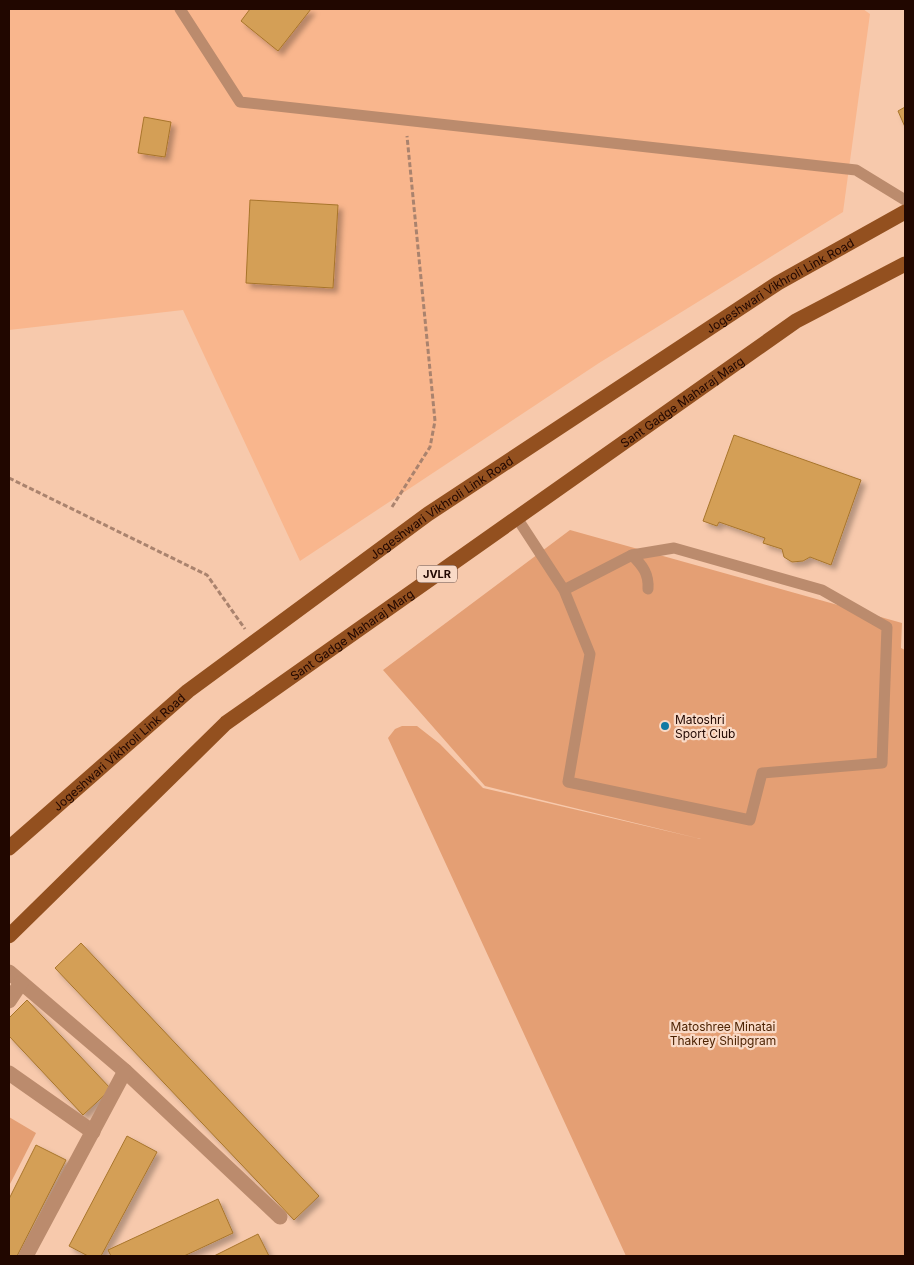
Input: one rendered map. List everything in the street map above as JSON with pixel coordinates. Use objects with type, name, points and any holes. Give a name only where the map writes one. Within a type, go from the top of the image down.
[{"type":"main road","name":"Jogeshwari Vikhroli Link Road","points":[[9,848],[188,691],[428,514],[769,288],[905,212]]},
{"type":"main road","name":"Sant Gadge Maharaj Marg","points":[[9,936],[226,723],[796,321],[905,264]]},
{"type":"street","points":[[9,972],[125,1071],[280,1217]]},
{"type":"street","points":[[9,1001],[21,983]]},
{"type":"street","points":[[26,1256],[125,1071]]},
{"type":"street","points":[[9,1073],[93,1132]]},
{"type":"lane","points":[[180,9],[240,102],[856,170],[905,200]]},
{"type":"lane","points":[[518,518],[564,590],[590,654],[568,782],[750,820],[762,773],[882,763],[887,627],[822,590],[674,548],[632,555],[564,590]]},
{"type":"lane","points":[[632,555],[645,569],[649,582],[648,589]]},
{"type":"path","points":[[392,507],[430,448],[435,421],[405,120]]},
{"type":"path","points":[[9,478],[207,576],[254,642]]},
{"type":"shaded area","points":[[9,9],[863,9],[870,14],[843,212],[599,363],[300,561],[183,310],[9,330]]},
{"type":"green space","name":"Matoshree Minatai Thakrey Shilpgram","points":[[570,530],[902,623],[901,648],[905,650],[905,1256],[626,1256],[388,738],[395,729],[402,726],[417,726],[440,744],[483,788],[701,839],[485,786],[383,670]]},
{"type":"green space","points":[[9,1117],[36,1133],[9,1186]]},
{"type":"building","points":[[250,9],[311,9],[278,51],[241,21]]},
{"type":"building","points":[[905,107],[905,127],[898,111]]},
{"type":"building","points":[[144,117],[171,122],[165,157],[138,153]]},
{"type":"building","points":[[250,200],[338,205],[333,288],[246,283]]},
{"type":"building","points":[[734,435],[861,480],[831,565],[810,557],[803,561],[792,562],[784,557],[782,549],[763,543],[765,538],[719,522],[717,526],[703,521]]},
{"type":"building","points":[[81,943],[319,1196],[294,1220],[55,968]]},
{"type":"building","points":[[27,1000],[111,1089],[83,1115],[9,1036],[9,1018]]},
{"type":"building","points":[[127,1136],[157,1152],[101,1256],[88,1256],[69,1246]]},
{"type":"building","points":[[36,1145],[66,1160],[17,1256],[9,1256],[9,1199]]},
{"type":"building","points":[[218,1199],[233,1233],[184,1256],[111,1256],[108,1250]]},
{"type":"building","points":[[258,1234],[269,1256],[214,1256]]},
{"type":"place","name":"Matoshri Sport Club","points":[[665,726]]}]
